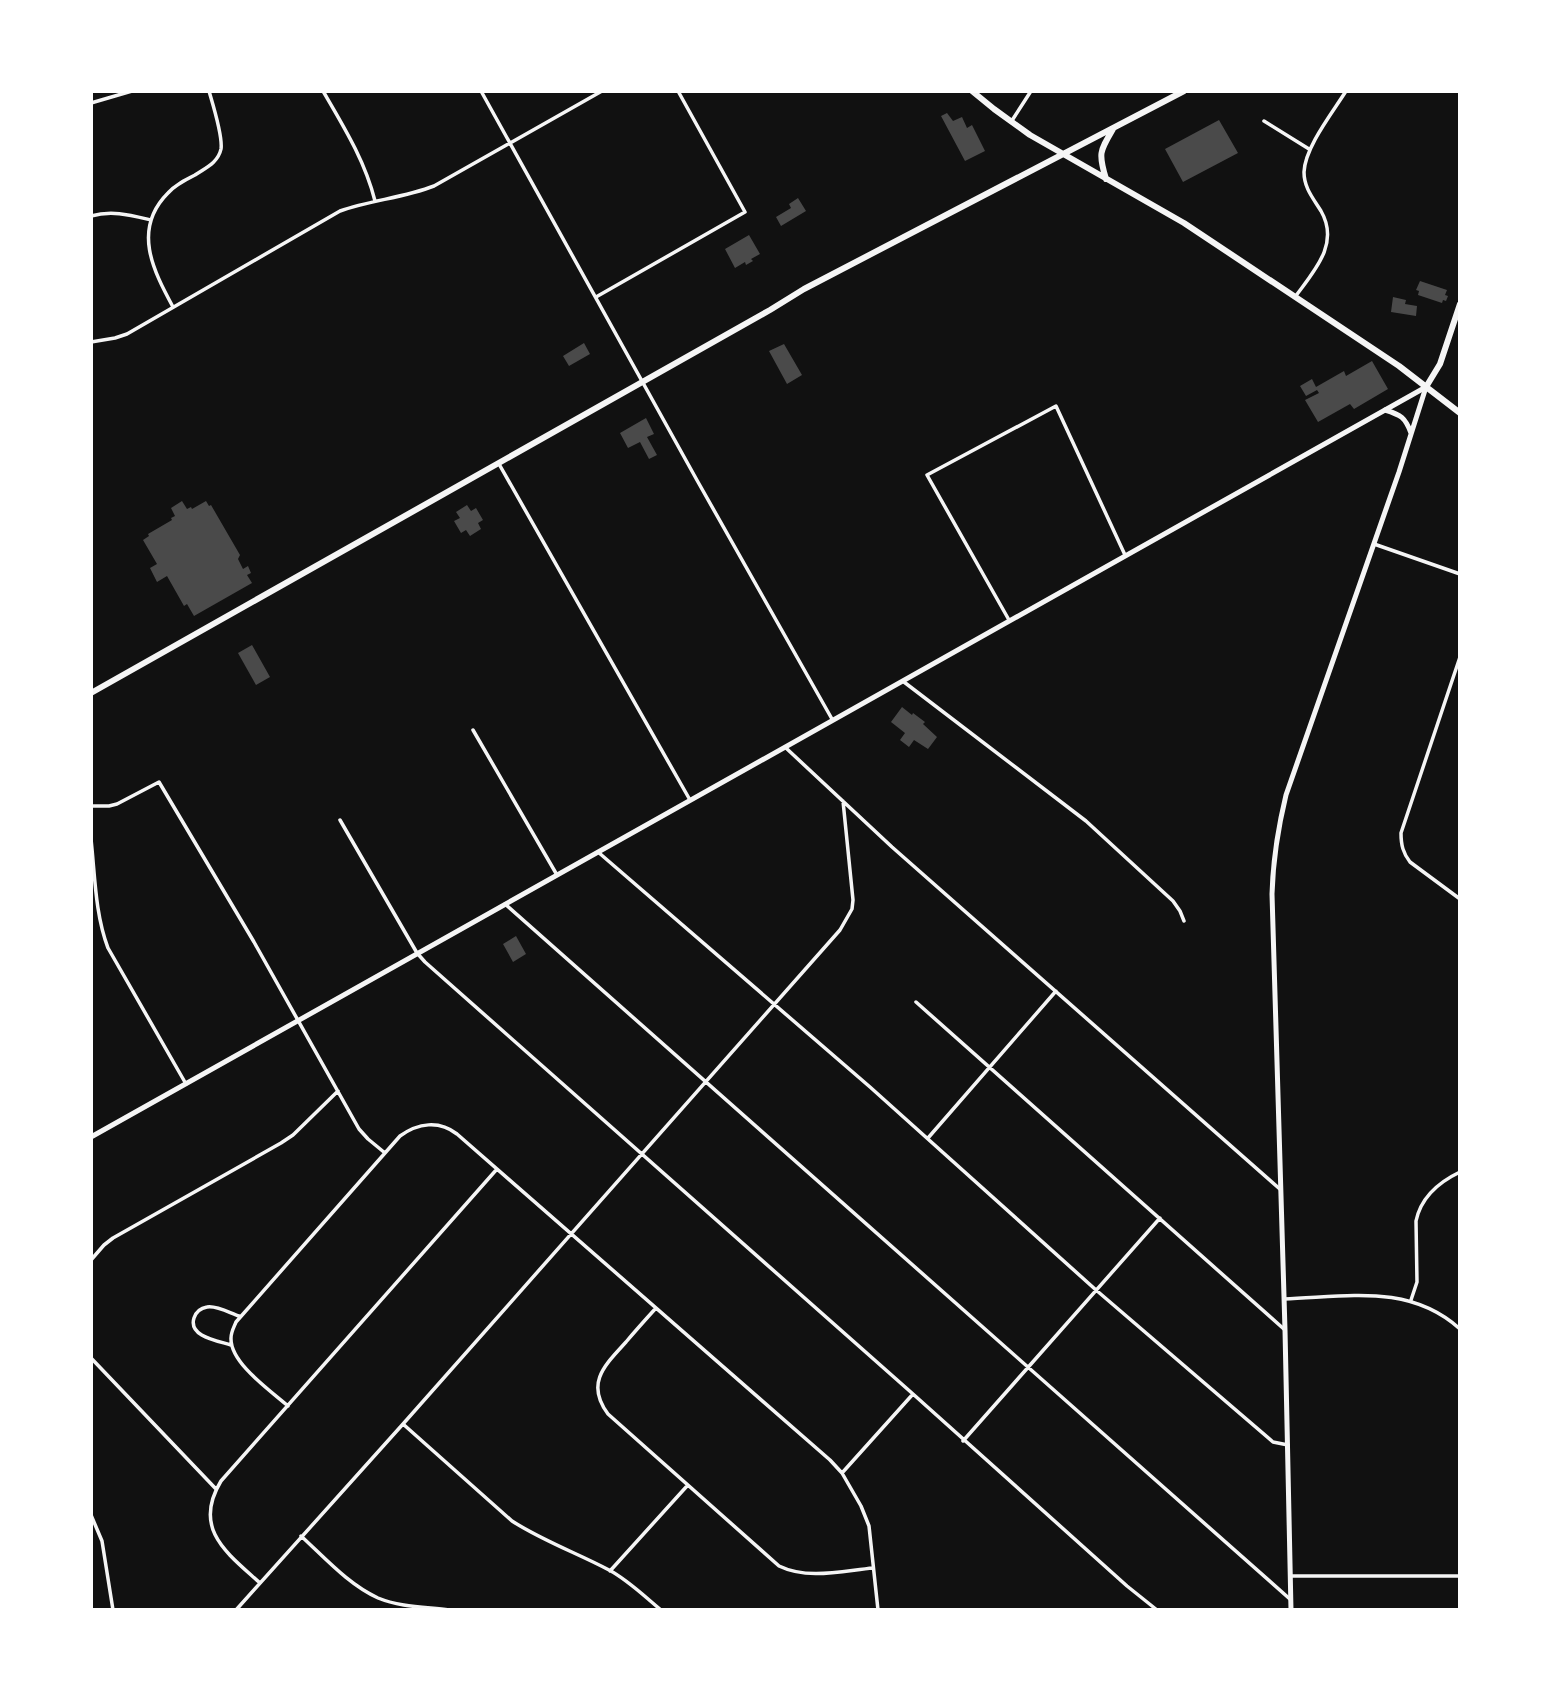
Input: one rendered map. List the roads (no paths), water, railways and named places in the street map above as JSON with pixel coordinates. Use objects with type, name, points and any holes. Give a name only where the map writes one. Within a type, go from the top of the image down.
[{"type":"main road","points":[[972,91],[1011,122],[1184,223],[1399,366],[1460,413]]},
{"type":"main road","points":[[91,693],[804,289],[1184,91]]},
{"type":"main road","points":[[1106,179],[1100,161],[1102,149],[1114,127]]},
{"type":"main road","points":[[1426,387],[1440,364],[1460,304]]},
{"type":"street","points":[[91,103],[132,91]]},
{"type":"street","points":[[173,307],[149,255],[151,220],[167,194],[211,165],[219,155],[221,141],[209,91]]},
{"type":"street","points":[[323,91],[360,156],[375,201]]},
{"type":"street","points":[[481,91],[832,719]]},
{"type":"street","points":[[91,342],[127,334],[323,220],[356,206],[404,197],[434,186],[602,91]]},
{"type":"street","points":[[596,297],[745,212],[678,91]]},
{"type":"street","points":[[1011,122],[1031,91]]},
{"type":"street","points":[[1295,297],[1321,261],[1327,242],[1325,221],[1305,182],[1304,171],[1309,149],[1346,91]]},
{"type":"street","points":[[1264,121],[1309,149]]},
{"type":"street","points":[[91,216],[112,212],[151,220]]},
{"type":"street","points":[[91,1137],[1426,387]]},
{"type":"street","points":[[1291,1610],[1272,894],[1276,843],[1286,795],[1426,387]]},
{"type":"street","points":[[1009,620],[927,475],[1055,405],[1125,555]]},
{"type":"street","points":[[1385,410],[1406,421],[1411,433]]},
{"type":"street","points":[[499,463],[690,800]]},
{"type":"street","points":[[1374,544],[1460,574]]},
{"type":"street","points":[[1460,657],[1401,833],[1404,855],[1410,862],[1460,899]]},
{"type":"street","points":[[902,680],[1086,821],[1173,901],[1184,921]]},
{"type":"street","points":[[472,730],[556,875]]},
{"type":"street","points":[[784,747],[902,856],[1281,1190]]},
{"type":"street","points":[[91,806],[117,804],[159,782],[359,1129],[385,1153]]},
{"type":"street","points":[[236,1610],[840,930],[852,909],[853,900],[843,802]]},
{"type":"street","points":[[340,820],[417,953],[963,1441],[1157,1610]]},
{"type":"street","points":[[91,839],[100,922],[108,948],[186,1084]]},
{"type":"street","points":[[598,852],[774,1003],[1096,1290],[1273,1442],[1288,1445]]},
{"type":"street","points":[[505,904],[1291,1600]]},
{"type":"street","points":[[928,1139],[1055,992]]},
{"type":"street","points":[[916,1002],[1285,1330]]},
{"type":"street","points":[[91,1260],[113,1238],[293,1135],[338,1091]]},
{"type":"street","points":[[288,1406],[244,1367],[232,1345],[232,1330],[239,1316],[400,1136],[417,1126],[436,1124],[452,1130],[830,1460],[842,1474],[861,1506],[869,1527],[878,1610]]},
{"type":"street","points":[[260,1583],[225,1550],[212,1530],[210,1511],[221,1480],[497,1169]]},
{"type":"street","points":[[1411,1300],[1417,1282],[1418,1212],[1430,1193],[1460,1172]]},
{"type":"street","points":[[963,1441],[1160,1218]]},
{"type":"street","points":[[1284,1299],[1394,1297],[1411,1300],[1440,1313],[1460,1329]]},
{"type":"street","points":[[232,1345],[200,1334],[194,1319],[205,1307],[239,1316]]},
{"type":"street","points":[[656,1308],[602,1370],[597,1388],[608,1414],[770,1559],[789,1571],[809,1574],[873,1568]]},
{"type":"street","points":[[91,1358],[216,1489]]},
{"type":"street","points":[[842,1474],[913,1394]]},
{"type":"street","points":[[403,1424],[512,1521],[532,1534],[610,1571],[661,1610]]},
{"type":"street","points":[[610,1571],[687,1486]]},
{"type":"street","points":[[91,1515],[102,1541],[113,1610]]},
{"type":"street","points":[[301,1536],[366,1591],[394,1602],[449,1610]]},
{"type":"street","points":[[1290,1576],[1460,1576]]}]
